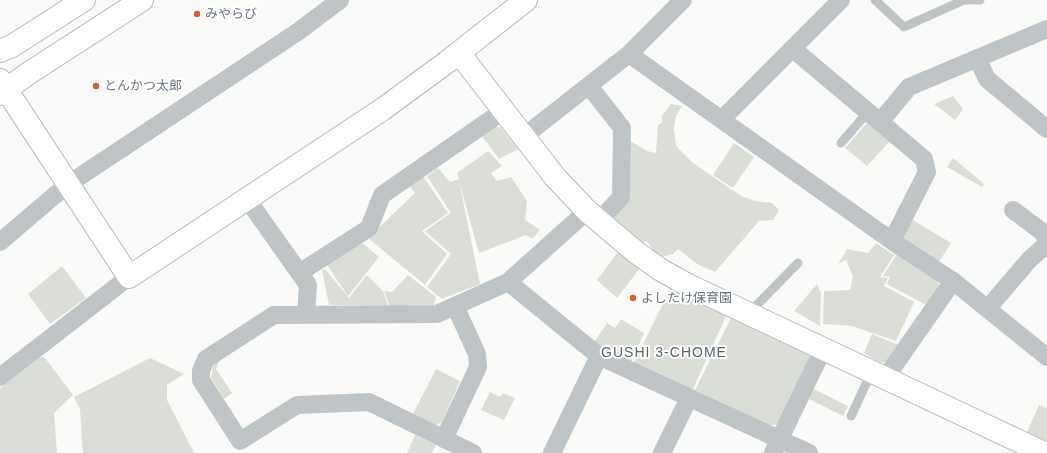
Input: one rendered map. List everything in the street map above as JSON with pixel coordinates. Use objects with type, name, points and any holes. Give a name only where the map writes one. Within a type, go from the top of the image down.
[{"type":"main road","points":[[0,51],[12,46],[84,0]]},
{"type":"main road","points":[[142,0],[29,73],[2,88],[129,277],[378,112],[459,53],[526,0]]},
{"type":"main road","points":[[459,53],[555,177],[593,216],[660,270],[748,314],[879,374],[1044,453]]},
{"type":"street","points":[[0,242],[68,185],[299,31],[340,0]]},
{"type":"street","points":[[523,137],[629,54],[683,0]]},
{"type":"street","points":[[722,119],[841,0]]},
{"type":"street","points":[[874,117],[909,87],[1047,29]]},
{"type":"street","points":[[793,49],[924,159],[927,172],[892,241]]},
{"type":"street","points":[[629,54],[892,241],[953,281],[1047,357]]},
{"type":"street","points":[[977,58],[987,79],[1047,129]]},
{"type":"street","points":[[473,453],[369,402],[298,405],[240,441],[201,380],[201,371],[206,359],[274,315],[437,314],[508,282],[593,216],[621,197],[622,128],[588,86]]},
{"type":"street","points":[[299,274],[369,228],[382,196],[503,111]]},
{"type":"street","points":[[247,199],[308,285],[306,315]]},
{"type":"street","points":[[1013,210],[1041,231],[1047,238]]},
{"type":"street","points":[[988,308],[1029,260],[1047,244]]},
{"type":"street","points":[[0,377],[129,277]]},
{"type":"street","points":[[879,374],[953,281]]},
{"type":"street","points":[[508,282],[599,356],[689,398],[776,446],[809,453]]},
{"type":"street","points":[[444,440],[478,367],[477,354],[454,306]]},
{"type":"street","points":[[776,446],[823,349]]},
{"type":"street","points":[[552,453],[599,356]]},
{"type":"street","points":[[662,453],[689,398]]},
{"type":"lane","points":[[875,0],[904,27],[964,0],[980,0]]},
{"type":"lane","points":[[841,143],[874,117]]},
{"type":"lane","points":[[748,314],[798,263]]},
{"type":"lane","points":[[851,416],[879,374]]},
{"type":"shaded area","points":[[953,96],[963,109],[955,120],[934,104]]},
{"type":"shaded area","points":[[671,104],[682,106],[676,116],[674,129],[676,146],[693,163],[741,196],[755,201],[772,203],[779,210],[773,220],[759,221],[715,272],[697,264],[678,249],[673,254],[661,257],[653,251],[647,241],[641,244],[612,221],[627,139],[647,151],[656,153],[658,125],[663,122],[661,117]]},
{"type":"shaded area","points":[[867,123],[890,141],[867,166],[845,148]]},
{"type":"shaded area","points":[[495,127],[500,127],[518,149],[499,159],[482,136]]},
{"type":"shaded area","points":[[734,143],[754,157],[733,188],[713,175]]},
{"type":"shaded area","points":[[488,151],[502,166],[491,173],[497,181],[511,177],[527,201],[525,220],[540,230],[532,239],[526,235],[479,253],[459,181],[480,284],[442,299],[427,287],[451,254],[425,231],[451,213],[427,176],[438,168],[450,182],[459,179],[457,173]]},
{"type":"shaded area","points":[[953,158],[984,184],[982,187],[947,167]]},
{"type":"shaded area","points":[[423,176],[448,213],[422,231],[447,254],[425,285],[368,238],[415,193],[408,184]]},
{"type":"shaded area","points":[[911,219],[951,243],[939,262],[904,241],[902,235]]},
{"type":"shaded area","points":[[360,241],[379,257],[348,296],[327,265]]},
{"type":"shaded area","points":[[876,243],[894,255],[880,277],[888,278],[884,286],[914,302],[896,341],[852,326],[823,324],[824,291],[850,290],[853,276],[846,260],[838,264],[847,249],[868,253]]},
{"type":"shaded area","points":[[618,252],[640,268],[617,298],[597,280]]},
{"type":"shaded area","points":[[897,254],[937,280],[939,287],[926,305],[887,284],[890,277],[883,276]]},
{"type":"shaded area","points":[[62,266],[86,298],[50,324],[28,294]]},
{"type":"shaded area","points":[[325,269],[349,298],[367,275],[383,291],[388,305],[329,305],[322,270]]},
{"type":"shaded area","points":[[408,275],[436,297],[434,305],[390,306],[384,291],[392,292]]},
{"type":"shaded area","points":[[817,284],[821,293],[820,326],[794,311]]},
{"type":"shaded area","points":[[671,287],[727,314],[692,391],[634,363]]},
{"type":"shaded area","points":[[732,316],[807,350],[809,357],[778,424],[770,426],[766,425],[695,390]]},
{"type":"shaded area","points":[[621,319],[644,333],[631,363],[605,350],[594,342],[607,323],[615,328]]},
{"type":"shaded area","points":[[872,334],[899,345],[887,361],[881,363],[864,353]]},
{"type":"shaded area","points":[[41,357],[45,358],[73,395],[54,413],[57,453],[0,453],[0,388]]},
{"type":"shaded area","points":[[150,358],[184,374],[167,385],[167,400],[194,453],[83,453],[80,409],[74,397]]},
{"type":"shaded area","points":[[219,361],[216,369],[232,393],[224,399],[211,377],[214,363]]},
{"type":"shaded area","points":[[436,369],[460,381],[442,422],[436,425],[413,414]]},
{"type":"shaded area","points":[[814,389],[848,406],[843,416],[809,399]]},
{"type":"shaded area","points":[[490,392],[500,397],[503,393],[515,398],[504,420],[481,410]]},
{"type":"shaded area","points":[[1039,405],[1047,408],[1047,442],[1027,432]]},
{"type":"shaded area","points":[[415,435],[436,445],[432,453],[407,453]]},
{"type":"place","name":"みやらび","points":[[197,14]]},
{"type":"place","name":"とんかつ太郎","points":[[96,86]]},
{"type":"place","name":"よしたけ保育園","points":[[633,298]]},
{"type":"district","name":"GUSHI 3-CHOME","points":[[664,353]]}]
